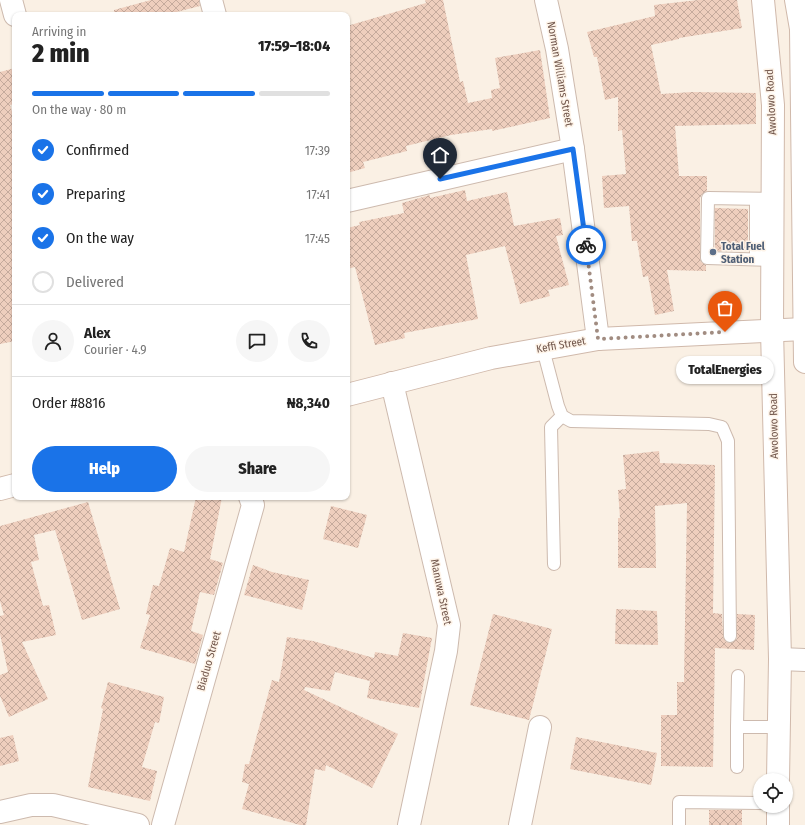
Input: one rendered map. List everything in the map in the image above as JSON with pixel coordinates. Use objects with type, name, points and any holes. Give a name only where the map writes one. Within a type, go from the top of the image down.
[{"type":"street","points":[[11,0],[15,12]]},
{"type":"street","points":[[211,0],[214,12]]},
{"type":"street","name":"Norman Williams Street","points":[[546,0],[557,49],[573,149],[598,339]]},
{"type":"street","name":"Awolowo Road","points":[[763,0],[773,105],[764,199],[764,260],[772,330],[780,659],[778,773]]},
{"type":"street","points":[[796,0],[800,29],[805,362]]},
{"type":"street","points":[[350,200],[573,149]]},
{"type":"street","name":"Keffi Street","points":[[350,394],[491,358],[598,339],[804,329]]},
{"type":"street","name":"Manuwa Street","points":[[392,383],[449,625],[446,651],[409,825]]},
{"type":"street","points":[[0,489],[12,486]]},
{"type":"street","name":"Biaduo Street","points":[[163,825],[253,505],[251,500]]},
{"type":"street","points":[[780,659],[805,660]]},
{"type":"street","points":[[520,825],[540,727]]},
{"type":"street","points":[[0,812],[31,805],[53,805],[138,825]]},
{"type":"street","points":[[778,813],[778,825]]},
{"type":"lane","points":[[708,198],[764,199],[754,220],[754,237],[764,260],[707,258],[709,220],[708,198]]},
{"type":"lane","points":[[543,349],[558,406],[562,416],[571,421],[709,424],[722,427],[728,441],[730,636]]},
{"type":"lane","points":[[554,564],[551,427],[562,416]]},
{"type":"lane","points":[[737,767],[738,676]]},
{"type":"lane","points":[[737,727],[778,727]]},
{"type":"lane","points":[[679,825],[679,802],[753,803]]},
{"type":"building","points":[[151,0],[199,0],[200,6],[177,12],[114,12],[114,10]]},
{"type":"building","points":[[425,0],[443,0],[460,82],[463,81],[468,103],[492,98],[491,90],[500,88],[495,58],[540,50],[550,118],[492,131],[492,129],[451,135],[406,146],[407,151],[363,162],[365,168],[350,172],[350,25],[426,3]]},
{"type":"building","points":[[698,0],[737,0],[742,28],[679,38],[651,45],[661,94],[692,92],[756,93],[756,124],[675,126],[679,176],[707,176],[707,191],[702,194],[700,198],[700,258],[701,262],[706,265],[706,271],[667,270],[674,311],[655,315],[648,276],[643,277],[637,241],[632,241],[629,206],[604,208],[602,176],[626,174],[622,130],[618,131],[618,97],[605,100],[597,57],[594,57],[587,32],[655,16],[654,5]]},
{"type":"building","points":[[12,69],[12,105],[10,105],[12,111],[12,342],[0,344],[0,72]]},
{"type":"building","points":[[465,190],[467,201],[507,192],[514,226],[560,218],[563,235],[556,236],[569,285],[548,290],[550,296],[520,304],[505,246],[466,255],[478,319],[404,333],[405,338],[375,345],[355,267],[350,268],[350,227],[360,225],[359,222],[404,213],[402,203],[430,195],[430,198]]},
{"type":"building","points":[[715,208],[748,209],[748,251],[715,251]]},
{"type":"building","points":[[659,451],[660,463],[715,465],[713,613],[722,614],[723,636],[726,642],[730,643],[737,639],[737,614],[755,615],[754,650],[715,648],[713,767],[661,766],[661,715],[677,715],[677,682],[684,682],[687,503],[655,506],[656,568],[618,568],[618,518],[620,518],[618,490],[626,489],[623,455]]},
{"type":"building","points":[[195,500],[221,500],[210,559],[223,563],[214,595],[200,592],[191,631],[203,635],[195,664],[140,648],[150,615],[146,614],[153,585],[159,586],[170,548],[184,552]]},
{"type":"building","points":[[88,502],[120,609],[82,620],[55,530],[34,535],[39,560],[31,562],[43,606],[49,605],[56,635],[22,642],[48,699],[9,717],[0,696],[0,675],[8,672],[0,634],[0,616],[4,615],[0,601],[0,526]]},
{"type":"building","points":[[331,506],[367,515],[358,548],[323,539]]},
{"type":"building","points":[[253,565],[272,572],[309,580],[302,610],[244,595]]},
{"type":"building","points":[[616,609],[657,611],[658,645],[615,644]]},
{"type":"building","points":[[493,614],[552,629],[529,720],[470,705]]},
{"type":"building","points":[[403,633],[432,638],[419,708],[367,698],[370,681],[335,672],[330,691],[305,687],[304,690],[398,734],[372,788],[326,765],[325,771],[315,769],[306,825],[300,825],[242,809],[249,784],[242,782],[245,764],[249,764],[272,680],[279,682],[287,637],[313,641],[374,658],[375,652],[398,656]]},
{"type":"building","points":[[108,682],[164,697],[159,723],[155,722],[142,767],[157,771],[150,801],[88,787],[103,709],[101,708]]},
{"type":"building","points":[[13,735],[19,761],[0,766],[0,738]]},
{"type":"building","points":[[576,737],[657,753],[651,785],[570,769]]},
{"type":"building","points":[[709,810],[742,810],[742,825],[709,825]]},
{"type":"way so far","points":[[586,245],[598,339],[725,332]]},
{"type":"place","name":"Total Fuel Station","points":[[713,252]]},
{"type":"place","name":"TotalEnergies","points":[[725,332]]},
{"type":"route","points":[[440,179],[573,149],[586,245]]}]
